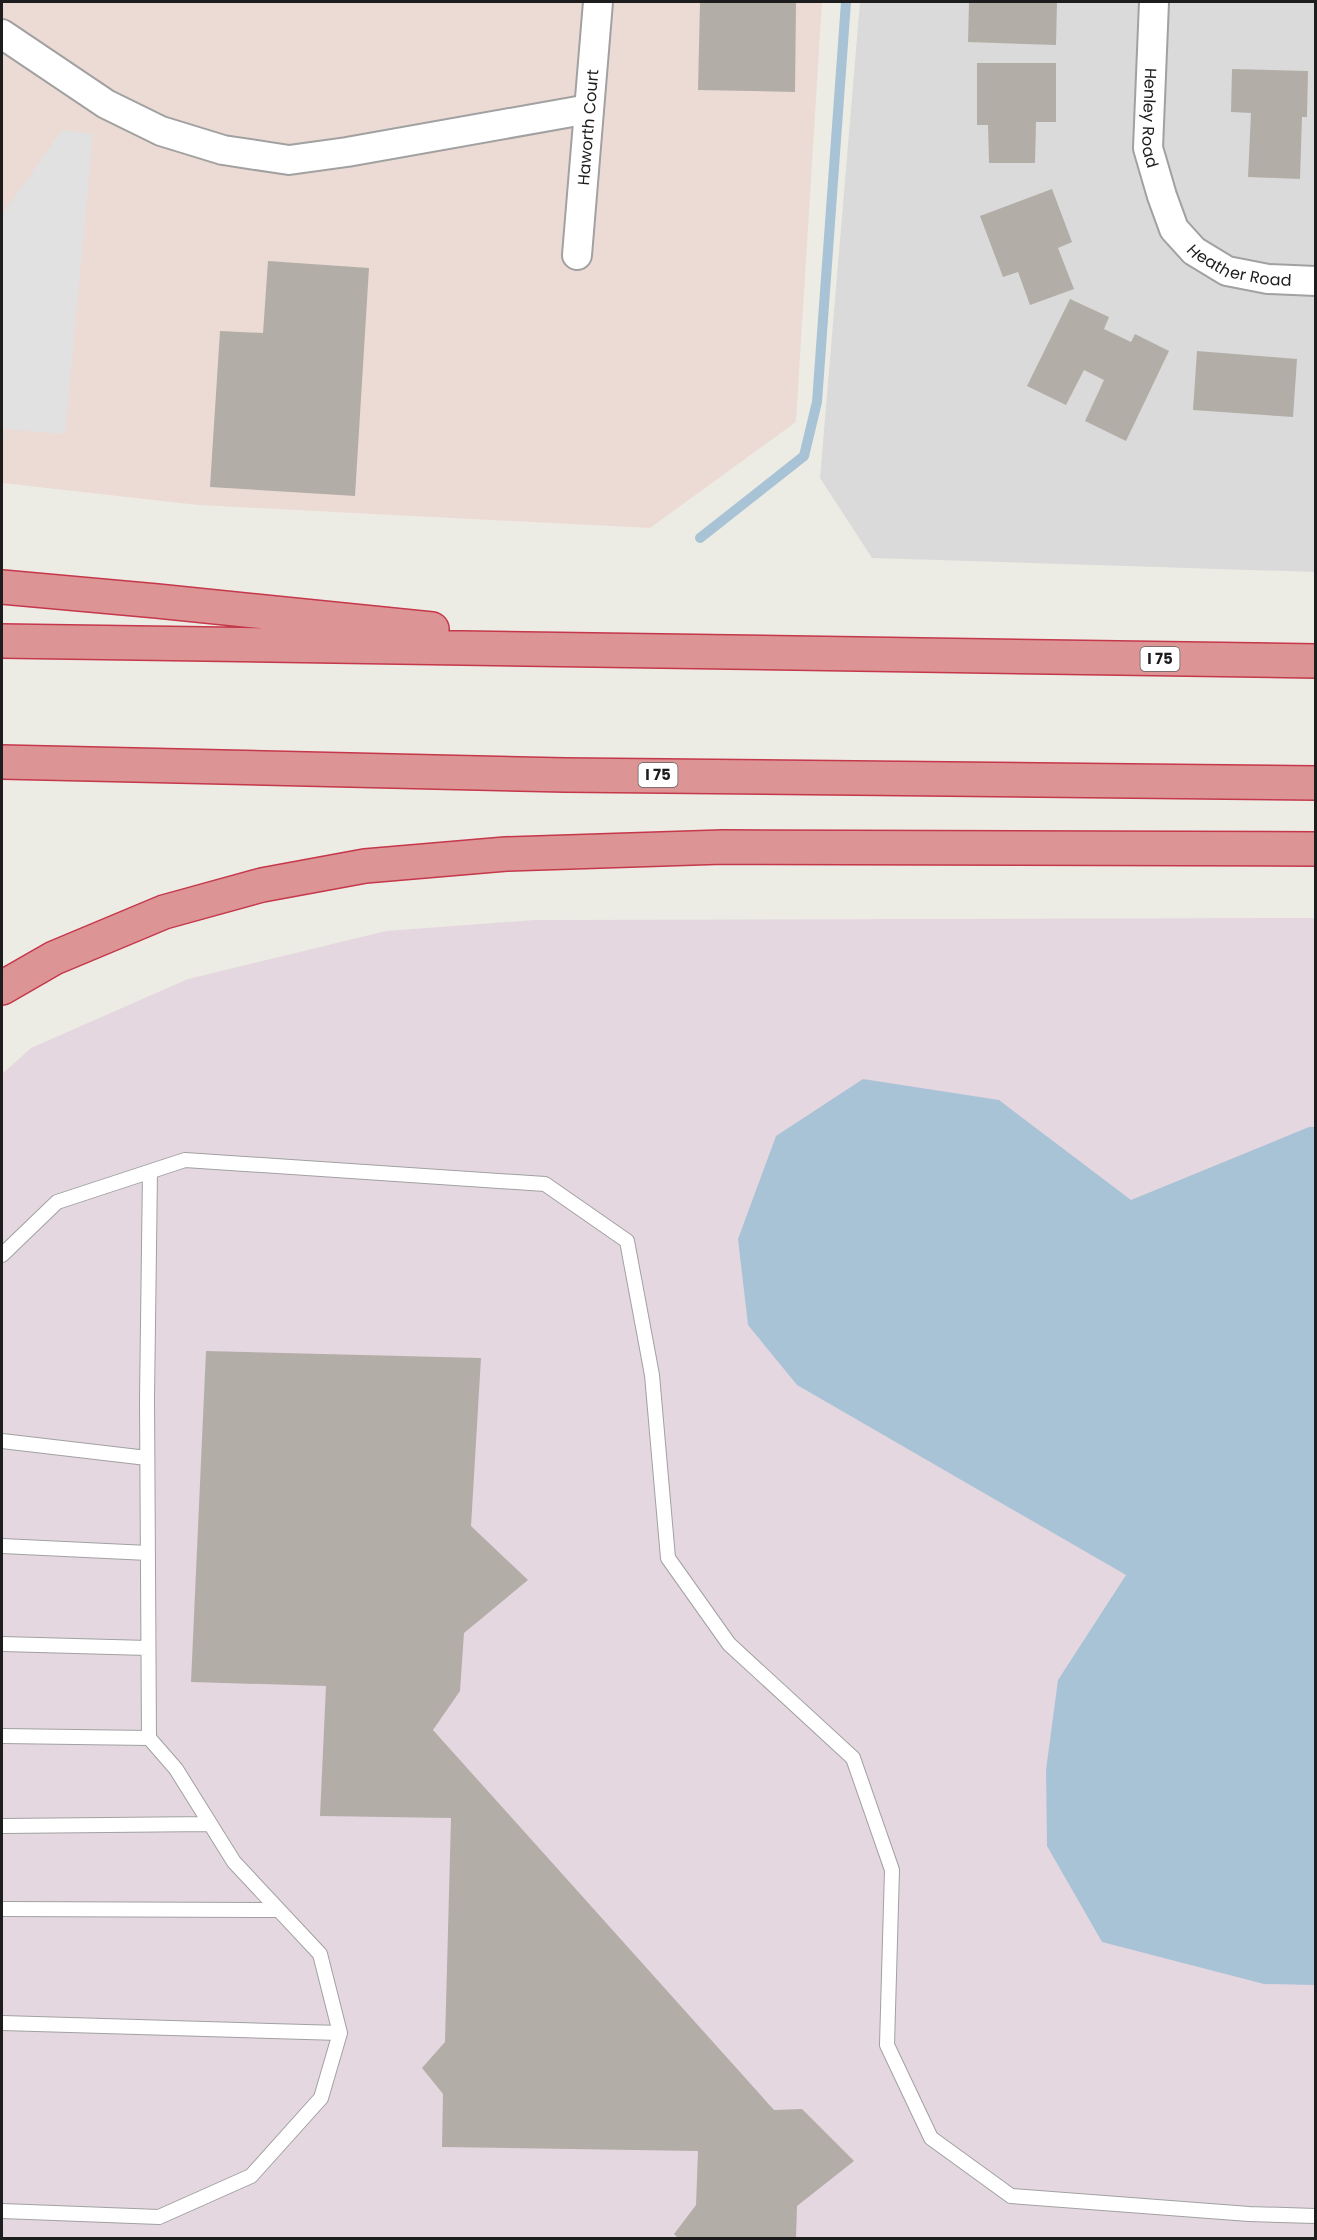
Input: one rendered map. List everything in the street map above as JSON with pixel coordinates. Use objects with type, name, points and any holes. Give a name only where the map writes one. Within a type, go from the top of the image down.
[{"type":"highway","points":[[2,587],[651,652]]},
{"type":"highway","name":"I 75","points":[[2,641],[1316,661]]},
{"type":"highway","name":"I 75","points":[[2,762],[565,775],[1316,783]]},
{"type":"highway","points":[[2,988],[54,958],[164,912],[262,885],[365,866],[506,854],[723,847],[1316,849]]},
{"type":"street","name":"Haworth Court","points":[[577,255],[598,2]]},
{"type":"street","name":"Henley Road","points":[[1154,2],[1148,148],[1174,229]]},
{"type":"street","points":[[2,34],[106,104],[161,131],[223,150],[290,159],[347,152],[589,109]]},
{"type":"street","name":"Heather Road","points":[[1174,229],[1194,251],[1227,271],[1268,279],[1316,281]]},
{"type":"lane","points":[[2,1255],[57,1202],[185,1160],[545,1184],[627,1241],[652,1375],[668,1558],[729,1644],[853,1758],[892,1870],[887,2045],[931,2138],[1011,2196],[1249,2214],[1316,2216]]},
{"type":"lane","points":[[2,2211],[159,2217],[251,2176],[321,2098],[340,2033],[320,1954],[234,1862],[176,1769],[149,1738],[147,1458],[150,1172]]},
{"type":"lane","points":[[2,1441],[147,1458]]},
{"type":"lane","points":[[2,1546],[148,1553]]},
{"type":"lane","points":[[2,1644],[148,1648]]},
{"type":"lane","points":[[2,1736],[149,1738]]},
{"type":"lane","points":[[2,1826],[210,1824]]},
{"type":"lane","points":[[2,1910],[278,1910]]},
{"type":"lane","points":[[2,2022],[340,2033]]},
{"type":"shaded area","points":[[2,2],[822,2],[796,422],[650,528],[198,505],[2,483]]},
{"type":"shaded area","points":[[860,2],[1315,2],[1315,572],[872,558],[820,478]]},
{"type":"shaded area","points":[[62,130],[93,134],[65,434],[2,429],[2,215]]},
{"type":"shaded area","points":[[1315,918],[1315,2238],[2,2238],[2,1074],[31,1048],[188,979],[386,931],[534,920]]},
{"type":"water","points":[[863,1079],[999,1100],[1131,1200],[1309,1127],[1315,1127],[1315,1985],[1264,1984],[1102,1942],[1047,1846],[1046,1770],[1058,1680],[1126,1575],[797,1385],[748,1325],[738,1239],[776,1136]]},
{"type":"building","points":[[700,2],[796,2],[795,92],[698,90]]},
{"type":"building","points":[[969,2],[1057,2],[1056,45],[968,42]]},
{"type":"building","points":[[977,63],[1056,63],[1056,122],[1036,122],[1035,163],[989,163],[988,125],[977,125]]},
{"type":"building","points":[[1232,69],[1308,71],[1307,117],[1302,117],[1300,179],[1248,177],[1251,113],[1231,112]]},
{"type":"building","points":[[1052,189],[1072,242],[1058,248],[1074,289],[1030,305],[1018,272],[1003,277],[980,216]]},
{"type":"building","points":[[268,261],[369,268],[355,496],[210,487],[220,331],[263,333]]},
{"type":"building","points":[[1070,299],[1109,317],[1104,329],[1131,342],[1135,334],[1169,351],[1126,441],[1085,421],[1104,380],[1084,370],[1066,405],[1027,386]]},
{"type":"building","points":[[1197,351],[1297,359],[1293,417],[1193,410]]},
{"type":"building","points":[[206,1351],[481,1358],[471,1526],[528,1580],[464,1633],[460,1691],[433,1730],[774,2110],[802,2109],[854,2161],[797,2206],[796,2238],[678,2238],[674,2234],[696,2205],[698,2151],[442,2147],[443,2094],[422,2068],[445,2042],[451,1818],[320,1816],[326,1686],[191,1682]]},
{"type":"waterway","points":[[700,538],[804,456],[817,402],[846,2]]}]
